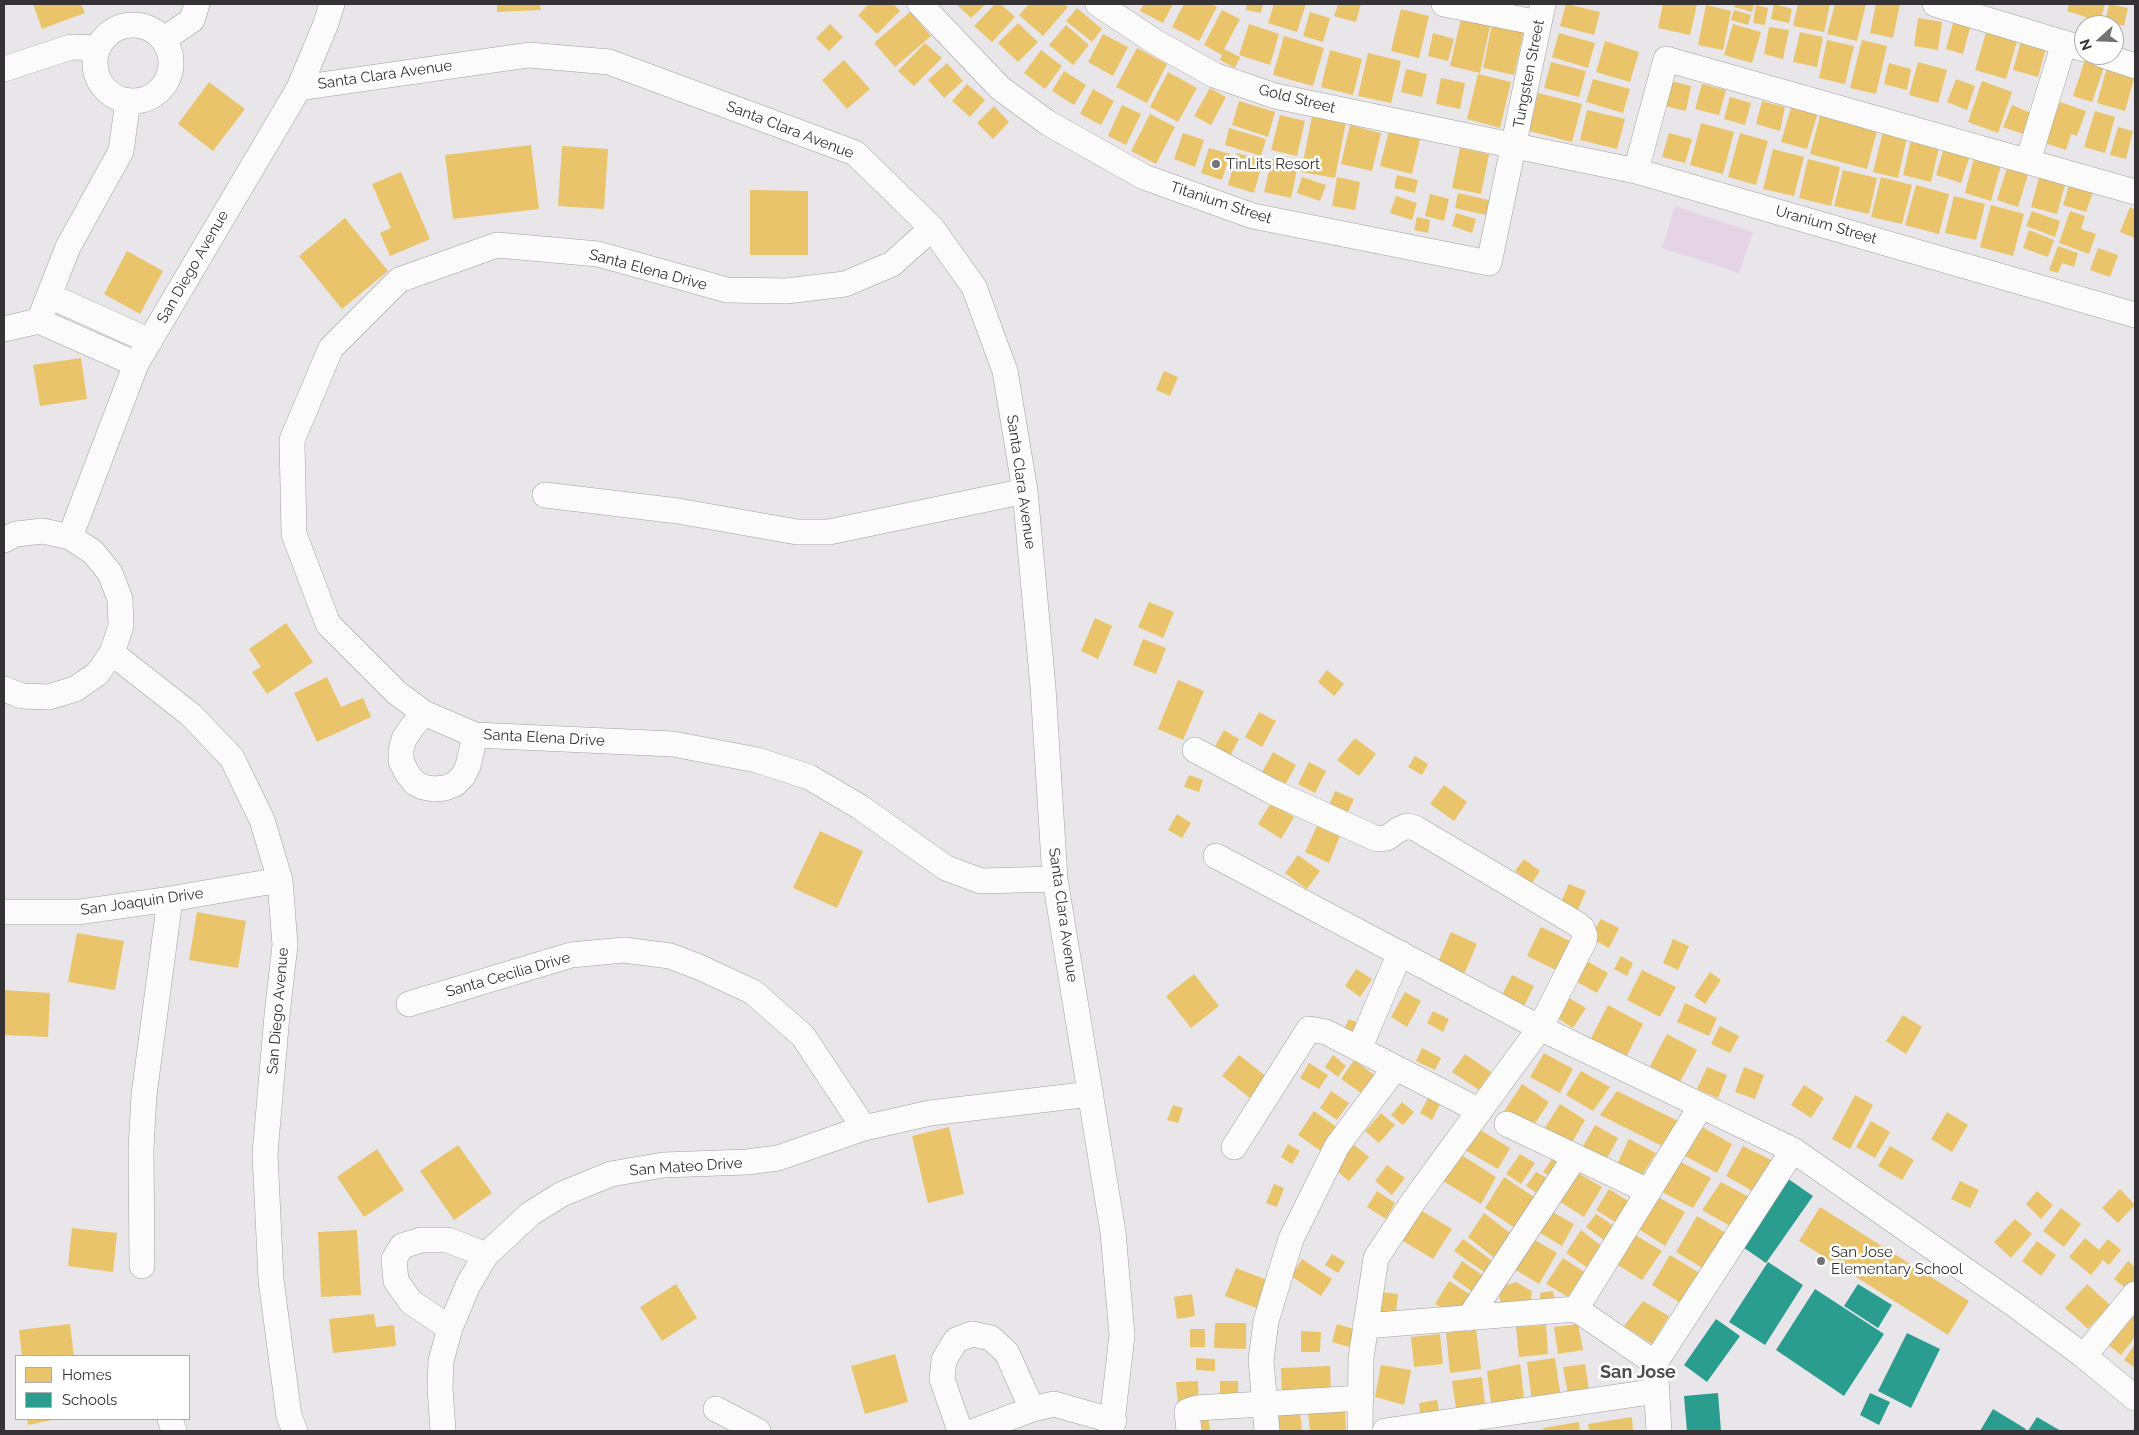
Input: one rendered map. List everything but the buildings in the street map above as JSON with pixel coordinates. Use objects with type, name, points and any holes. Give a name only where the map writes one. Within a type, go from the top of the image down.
[{"type":"street","points":[[164,39],[192,20],[197,4]]},
{"type":"street","name":"San Diego Avenue","points":[[70,537],[136,364],[299,88],[325,26],[332,4]]},
{"type":"street","name":"Titanium Street","points":[[920,4],[1000,88],[1048,123],[1144,177],[1253,216],[1490,263],[1514,145]]},
{"type":"street","name":"Gold Street","points":[[1098,4],[1157,43],[1214,75],[1274,96],[1514,145]]},
{"type":"street","points":[[1444,4],[1541,13]]},
{"type":"street","points":[[1935,4],[2074,46],[2028,161]]},
{"type":"street","name":"Tungsten Street","points":[[1514,145],[1541,13]]},
{"type":"street","points":[[128,25],[142,25],[154,30],[164,39],[170,51],[172,64],[163,88],[153,96],[141,101],[128,101],[117,98],[107,91],[100,82],[96,71],[95,59],[98,48],[105,37],[116,28],[128,25]]},
{"type":"street","points":[[4,69],[72,47],[98,48]]},
{"type":"street","name":"Santa Clara Avenue","points":[[299,88],[529,55],[609,62],[854,152],[932,228],[974,286],[1002,363],[1025,491],[1043,687],[1055,879],[1113,1232],[1122,1335],[1113,1426]]},
{"type":"street","points":[[1636,171],[1666,59],[2135,192]]},
{"type":"street","points":[[38,321],[50,296],[68,247],[121,151],[128,101]]},
{"type":"street","name":"Uranium Street","points":[[1514,145],[1636,171],[2135,315]]},
{"type":"street","name":"Santa Elena Drive","points":[[932,228],[892,264],[845,284],[786,291],[727,290],[598,254],[497,244],[399,280],[331,348],[292,440],[294,534],[328,624],[397,693],[424,714],[475,735],[673,744],[757,760],[809,777],[860,807],[946,868],[981,881],[1055,879]]},
{"type":"street","points":[[50,296],[150,341]]},
{"type":"street","points":[[4,329],[38,321],[136,364]]},
{"type":"street","points":[[546,495],[678,511],[797,532],[829,532],[1025,491]]},
{"type":"street","points":[[4,540],[16,534],[43,531],[70,537],[93,552],[99,559],[110,573],[120,599],[120,626],[112,653],[96,674],[75,689],[49,697],[22,696],[4,689]]},
{"type":"street","name":"San Diego Avenue","points":[[112,653],[191,715],[232,758],[262,820],[280,880],[285,946],[276,1016],[265,1154],[271,1280],[289,1416],[295,1431]]},
{"type":"street","points":[[424,714],[404,739],[401,750],[401,761],[407,773],[415,783],[423,787],[445,788],[455,784],[463,776],[468,766],[475,735]]},
{"type":"street","points":[[1195,750],[1273,792],[1377,838],[1387,838],[1407,826],[1415,828],[1582,928],[1584,941],[1540,1028],[1415,1198],[1376,1258],[1361,1358],[1360,1431]]},
{"type":"street","points":[[1216,856],[1540,1028],[1793,1150],[2015,1305],[2084,1356],[2135,1398]]},
{"type":"street","name":"San Joaquin Drive","points":[[4,912],[79,912],[170,900],[280,880]]},
{"type":"street","points":[[142,1266],[141,1149],[144,1095],[170,900]]},
{"type":"street","name":"Santa Cecilia Drive","points":[[409,1004],[572,955],[624,950],[670,956],[753,992],[802,1036],[864,1128]]},
{"type":"street","points":[[1359,1049],[1400,953]]},
{"type":"street","points":[[1234,1147],[1309,1029],[1326,1032],[1480,1111]]},
{"type":"street","points":[[1267,1431],[1261,1360],[1266,1321],[1291,1239],[1337,1146],[1395,1068]]},
{"type":"street","name":"San Mateo Drive","points":[[443,1431],[440,1388],[441,1361],[450,1328],[468,1285],[486,1255],[530,1214],[562,1194],[611,1174],[663,1166],[747,1162],[778,1158],[864,1128],[930,1113],[1091,1094]]},
{"type":"street","points":[[1576,1309],[1701,1106]]},
{"type":"street","points":[[1507,1124],[1648,1192]]},
{"type":"street","points":[[1659,1431],[1655,1363],[1793,1150]]},
{"type":"street","points":[[1469,1318],[1576,1157]]},
{"type":"street","points":[[450,1328],[411,1302],[396,1281],[394,1259],[402,1246],[421,1240],[448,1240],[486,1255]]},
{"type":"street","points":[[2084,1356],[2135,1294]]},
{"type":"street","points":[[1365,1326],[1576,1309],[1655,1363]]},
{"type":"street","points":[[960,1431],[942,1379],[944,1360],[956,1340],[972,1334],[991,1338],[1007,1353],[1032,1409]]},
{"type":"street","points":[[1385,1431],[1495,1424],[1657,1391]]},
{"type":"street","points":[[1189,1431],[1187,1411],[1196,1408],[1361,1398]]},
{"type":"street","points":[[975,1431],[1032,1409],[1054,1404],[1113,1426]]},
{"type":"street","points":[[716,1409],[758,1431]]},
{"type":"shaded area","points":[[1675,206],[1753,232],[1739,273],[1662,248]]},
{"type":"place","name":"TinLits Resort","points":[[1216,164]]},
{"type":"place","name":"San Jose Elementary School","points":[[1821,1261]]},
{"type":"district","name":"San Jose","points":[[1638,1373]]}]
